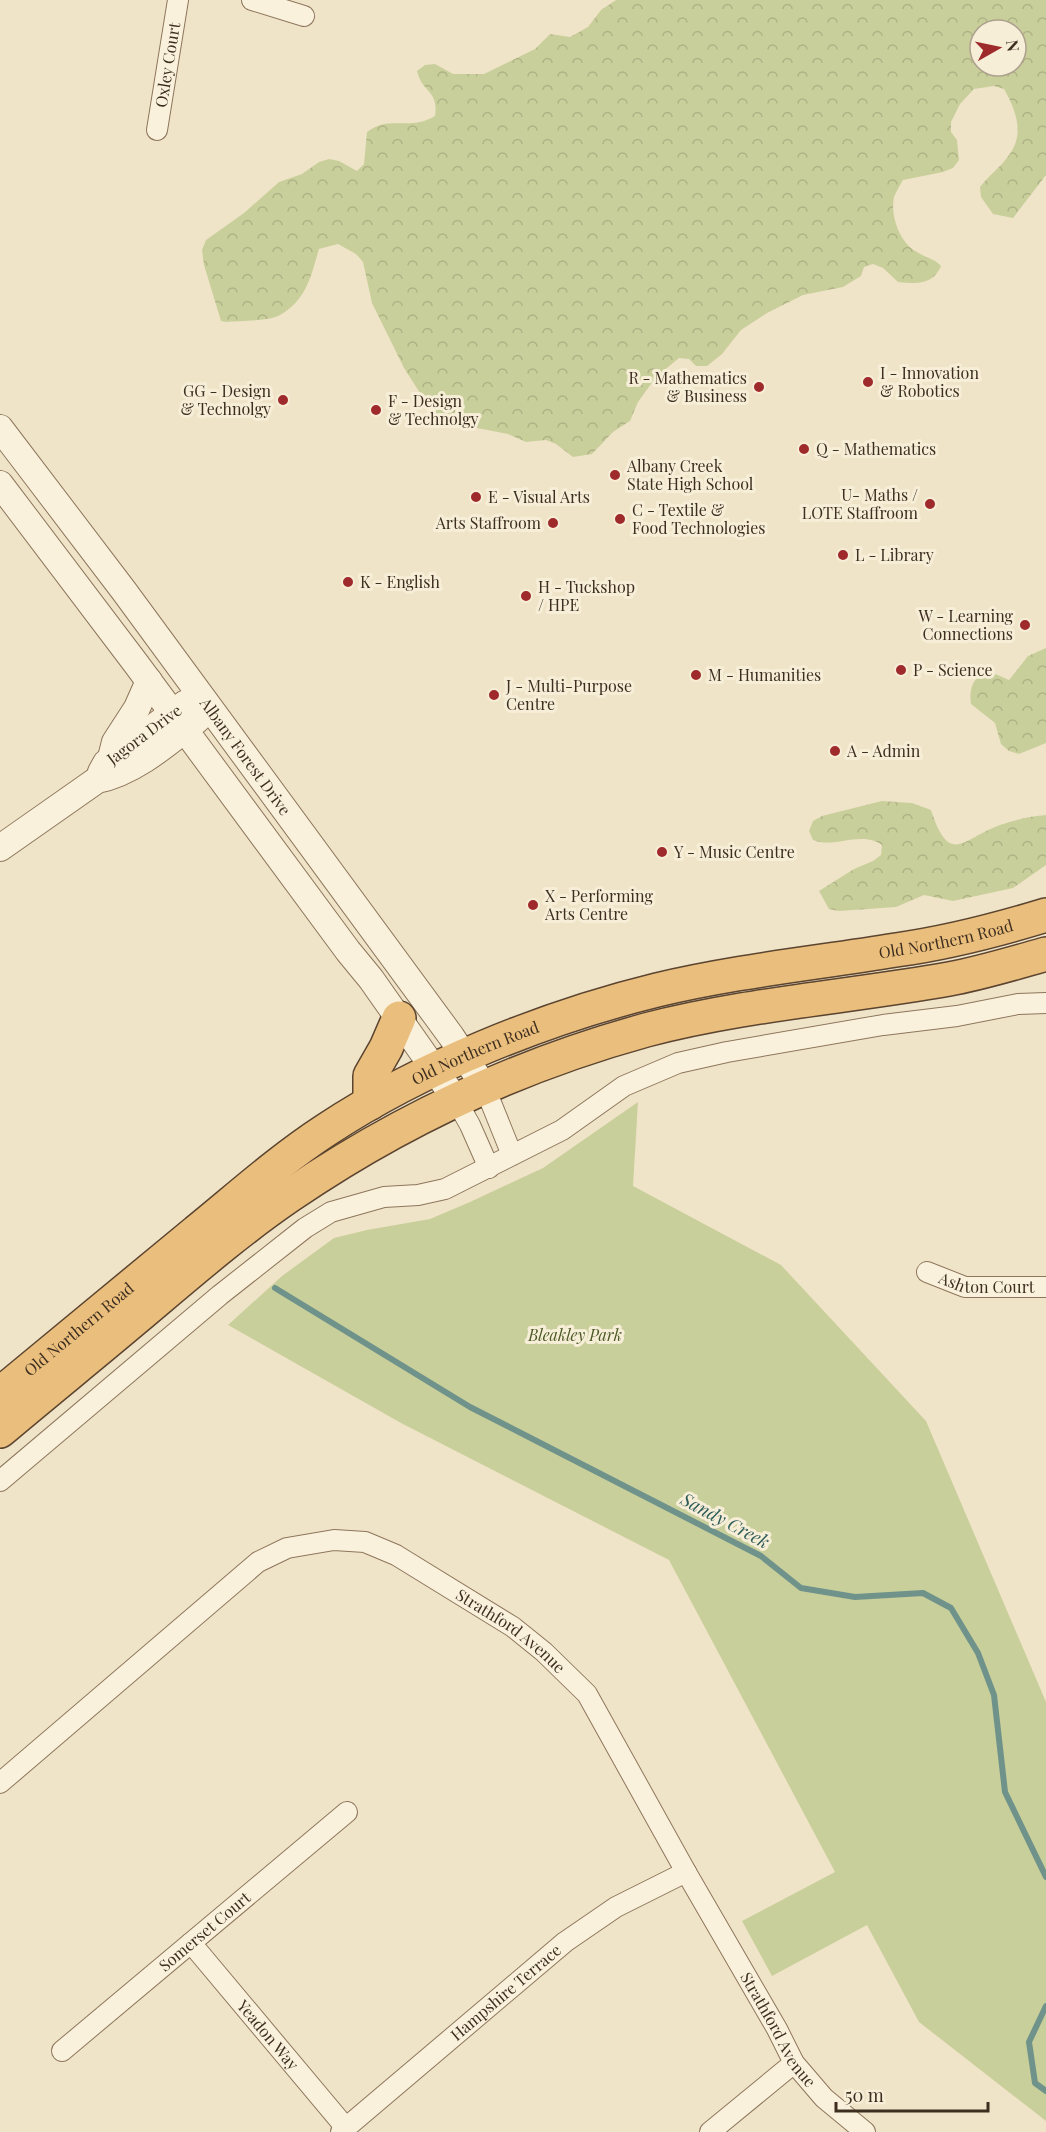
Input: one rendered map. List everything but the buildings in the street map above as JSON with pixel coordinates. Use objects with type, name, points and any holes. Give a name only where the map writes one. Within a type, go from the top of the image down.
[{"type":"highway","name":"Old Northern Road","points":[[0,1394],[301,1147],[370,1103],[407,1083],[525,1032],[581,1012],[656,990],[714,977],[945,942],[1046,915]]},
{"type":"highway","name":"Old Northern Road","points":[[0,1431],[215,1251],[288,1197],[363,1148],[471,1094],[533,1067],[650,1029],[752,1008],[948,979],[1046,954]]},
{"type":"highway","points":[[370,1103],[370,1076],[399,1018]]},
{"type":"street","name":"Oxley Court","points":[[157,130],[178,0]]},
{"type":"street","points":[[252,0],[304,16]]},
{"type":"street","name":"Albany Forest Drive","points":[[0,428],[124,591],[466,1056],[471,1094]]},
{"type":"street","name":"Albany Forest Drive","points":[[0,484],[149,681],[436,1070],[471,1094]]},
{"type":"street","points":[[104,770],[115,742],[137,708],[149,681]]},
{"type":"street","name":"Jagora Drive","points":[[0,848],[104,770],[113,777],[204,702]]},
{"type":"street","points":[[0,1481],[220,1295],[305,1228],[331,1212],[384,1197],[439,1191],[562,1130],[624,1086],[678,1063],[727,1052],[883,1025],[957,1016],[1018,1004],[1046,1003]]},
{"type":"street","points":[[471,1094],[512,1155]]},
{"type":"street","points":[[471,1094],[470,1125],[489,1168]]},
{"type":"street","name":"Ashton Court","points":[[927,1272],[965,1287],[1046,1287]]},
{"type":"street","name":"Strathford Avenue","points":[[0,1783],[258,1562],[287,1548],[334,1540],[365,1542],[396,1555],[513,1627],[587,1694],[777,2029],[794,2063],[824,2098],[865,2132]]},
{"type":"street","name":"Somerset Court","points":[[62,2051],[347,1812]]},
{"type":"street","name":"Hampshire Terrace","points":[[344,2130],[565,1942],[616,1907],[686,1872]]},
{"type":"street","name":"Yeadon Way","points":[[190,1943],[344,2130]]},
{"type":"street","points":[[710,2132],[794,2063]]},
{"type":"green space","points":[[616,0],[1046,0],[1046,175],[1013,218],[993,214],[981,197],[980,187],[1014,147],[1017,139],[1017,122],[1004,89],[994,86],[974,89],[960,104],[951,122],[951,132],[957,140],[959,160],[953,168],[943,172],[903,180],[894,197],[895,220],[901,236],[911,248],[941,266],[933,277],[917,283],[898,282],[883,268],[873,264],[864,267],[861,276],[843,287],[803,295],[767,313],[741,330],[722,354],[707,366],[696,366],[689,359],[679,358],[656,377],[638,402],[630,421],[613,432],[592,454],[573,457],[556,444],[546,440],[526,442],[508,434],[477,428],[446,426],[438,421],[404,368],[372,303],[363,262],[356,254],[338,244],[319,249],[301,296],[278,316],[268,319],[221,321],[204,265],[202,250],[206,240],[244,213],[279,182],[302,174],[319,162],[329,159],[339,161],[357,171],[364,164],[367,132],[375,127],[392,123],[416,123],[435,116],[435,101],[422,84],[417,71],[425,65],[435,64],[453,74],[484,74],[535,49],[550,34],[570,37],[588,27],[601,10]]},
{"type":"green space","points":[[1046,648],[1046,743],[1019,754],[1009,751],[1001,744],[995,723],[971,704],[973,684],[979,676],[990,673],[1009,680],[1028,656]]},
{"type":"green space","points":[[882,801],[912,803],[931,810],[938,828],[951,844],[967,841],[1005,823],[1046,815],[1046,865],[1013,888],[953,901],[924,895],[896,907],[839,911],[829,909],[819,891],[854,869],[873,861],[881,855],[882,845],[865,839],[830,842],[813,840],[809,831],[813,821],[822,816]]},
{"type":"green space","name":"Bleakley Park","points":[[638,1102],[633,1186],[781,1265],[926,1421],[1046,1702],[1046,2121],[919,2022],[867,1925],[772,1976],[742,1921],[835,1872],[669,1560],[401,1423],[228,1325],[282,1276],[334,1238],[430,1219],[470,1202],[543,1168]]},
{"type":"waterway","name":"Sandy Creek","points":[[275,1288],[470,1407],[761,1556],[801,1588],[855,1597],[923,1593],[951,1608],[978,1653],[994,1695],[1005,1792],[1046,1877]]},
{"type":"waterway","name":"Sandy Creek","points":[[1046,2006],[1029,2042],[1035,2083],[1046,2091]]},
{"type":"place","name":"I - Innovation & Robotics","points":[[868,382]]},
{"type":"place","name":"R - Mathematics & Business","points":[[759,387]]},
{"type":"place","name":"GG - Design & Technolgy","points":[[283,400]]},
{"type":"place","name":"F - Design & Technolgy","points":[[376,410]]},
{"type":"place","name":"Q - Mathematics","points":[[804,449]]},
{"type":"place","name":"Albany Creek State High School","points":[[615,475]]},
{"type":"place","name":"E - Visual Arts","points":[[476,497]]},
{"type":"place","name":"U- Maths / LOTE Staffroom","points":[[930,504]]},
{"type":"place","name":"C - Textile & Food Technologies","points":[[620,519]]},
{"type":"place","name":"Arts Staffroom","points":[[553,523]]},
{"type":"place","name":"L - Library","points":[[843,555]]},
{"type":"place","name":"K - English","points":[[348,582]]},
{"type":"place","name":"H - Tuckshop / HPE","points":[[526,596]]},
{"type":"place","name":"W - Learning Connections","points":[[1025,625]]},
{"type":"place","name":"P - Science","points":[[901,670]]},
{"type":"place","name":"M - Humanities","points":[[696,675]]},
{"type":"place","name":"J - Multi-Purpose Centre","points":[[494,695]]},
{"type":"place","name":"A - Admin","points":[[835,751]]},
{"type":"place","name":"Y - Music Centre","points":[[662,852]]},
{"type":"place","name":"X - Performing Arts Centre","points":[[533,905]]}]
